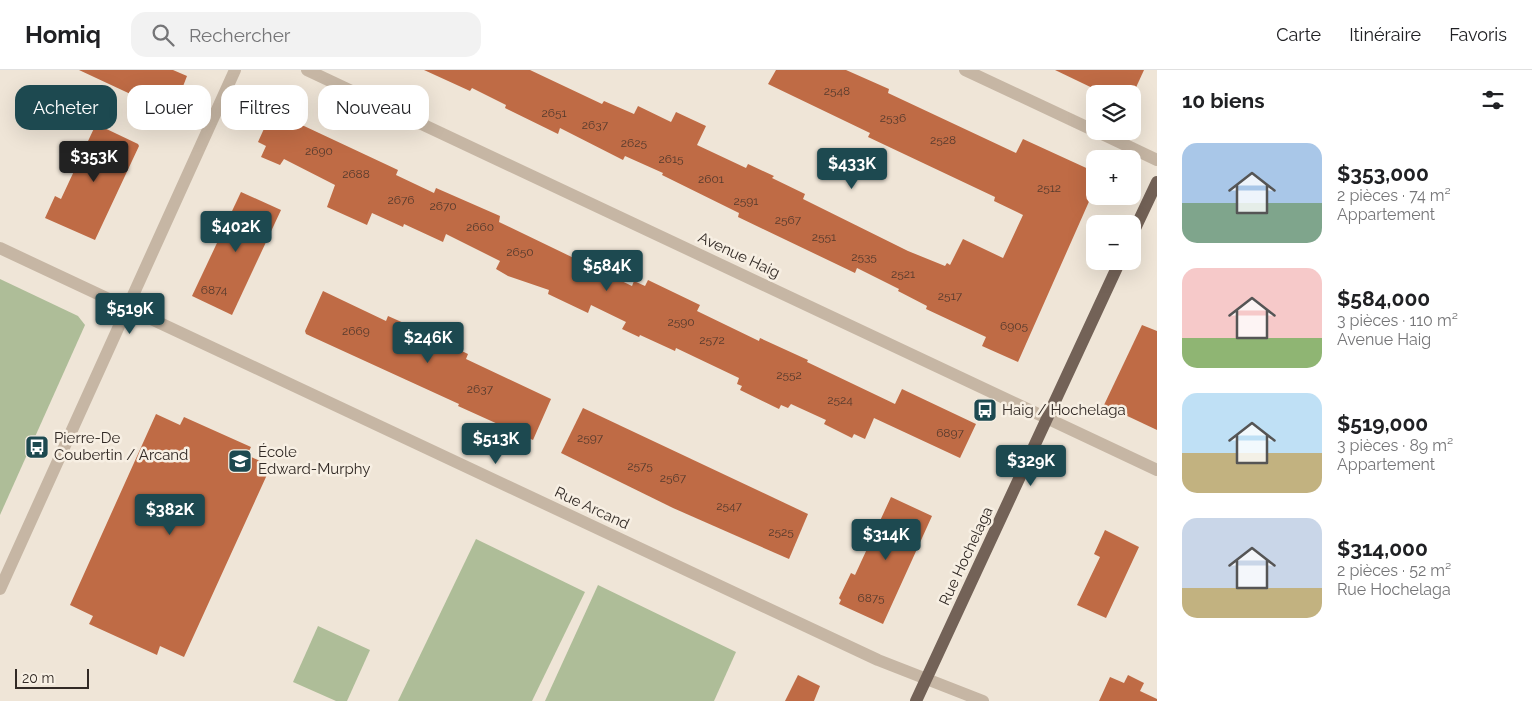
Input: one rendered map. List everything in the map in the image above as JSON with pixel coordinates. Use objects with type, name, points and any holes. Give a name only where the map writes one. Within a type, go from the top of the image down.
[{"type":"main road","points":[[1141,216],[1157,182]]},
{"type":"main road","name":"Rue Hochelaga","points":[[916,701],[1116,270]]},
{"type":"street","points":[[0,589],[235,70]]},
{"type":"street","name":"Avenue Haig","points":[[307,70],[1157,470]]},
{"type":"street","points":[[965,70],[1086,127]]},
{"type":"street","points":[[1114,140],[1157,160]]},
{"type":"street","name":"Rue Arcand","points":[[0,248],[878,660],[983,701]]},
{"type":"green space","points":[[0,279],[78,316],[85,325],[0,515]]},
{"type":"green space","points":[[476,539],[585,592],[532,701],[398,701]]},
{"type":"green space","points":[[598,585],[736,652],[714,701],[545,701]]},
{"type":"green space","points":[[318,626],[370,650],[347,701],[336,701],[293,682]]},
{"type":"building","points":[[79,70],[173,70],[187,76],[184,85],[127,85],[127,92],[117,88],[117,85],[111,85]]},
{"type":"building","points":[[424,70],[530,70],[602,104],[604,101],[634,114],[638,106],[671,122],[676,112],[706,126],[697,145],[746,168],[748,164],[774,176],[772,178],[805,194],[803,199],[908,251],[945,266],[947,263],[950,265],[963,239],[1003,258],[1023,215],[994,201],[995,197],[868,137],[870,133],[768,84],[776,70],[846,70],[889,89],[888,93],[1016,153],[1023,139],[1086,168],[1087,205],[1018,362],[982,346],[986,337],[926,309],[927,306],[898,291],[899,289],[857,268],[855,273],[738,217],[739,213],[662,175],[663,173],[625,156],[623,160],[560,128],[558,134],[505,108],[506,105],[472,88],[470,91]]},
{"type":"building","points":[[1055,70],[1144,70],[1137,85],[1086,85]]},
{"type":"building","points":[[308,128],[398,170],[396,175],[434,193],[436,188],[500,216],[499,222],[632,286],[634,281],[645,286],[648,280],[700,305],[697,311],[759,341],[760,338],[808,360],[807,362],[895,404],[902,389],[976,424],[960,458],[874,418],[865,439],[854,434],[852,438],[824,424],[826,420],[791,404],[788,408],[781,405],[779,409],[740,390],[742,386],[737,384],[739,378],[676,348],[675,351],[622,329],[626,322],[591,305],[588,313],[548,294],[549,290],[508,276],[496,269],[500,261],[446,234],[443,242],[404,224],[403,227],[372,213],[367,225],[327,207],[335,185],[284,159],[280,165],[261,157],[266,146],[258,142],[263,130],[308,130]]},
{"type":"building","points":[[93,130],[109,130],[138,144],[139,146],[95,240],[45,218],[55,196],[61,199]]},
{"type":"building","points":[[241,192],[281,210],[232,315],[192,296]]},
{"type":"building","points":[[323,291],[386,321],[388,316],[406,324],[468,354],[466,359],[551,399],[533,440],[306,334],[305,331]]},
{"type":"building","points":[[1142,325],[1157,331],[1157,430],[1104,405]]},
{"type":"building","points":[[583,408],[808,514],[789,559],[673,508],[561,453]]},
{"type":"building","points":[[156,414],[180,425],[184,417],[251,447],[247,455],[271,466],[184,657],[160,646],[157,655],[89,624],[93,616],[70,605]]},
{"type":"building","points":[[891,497],[932,516],[883,624],[839,604],[841,600],[839,598],[851,573],[855,575]]},
{"type":"building","points":[[1105,530],[1139,547],[1106,618],[1077,605],[1100,557],[1094,554]]},
{"type":"building","points":[[798,675],[820,686],[814,701],[785,701]]},
{"type":"building","points":[[1128,675],[1144,683],[1140,691],[1157,699],[1157,701],[1099,701],[1110,677],[1124,683]]},
{"type":"place","name":"Haig / Hochelaga","points":[[985,410]]},
{"type":"place","name":"Pierre-De Coubertin / Arcand","points":[[37,447]]},
{"type":"place","name":"École Edward-Murphy","points":[[240,461]]}]
